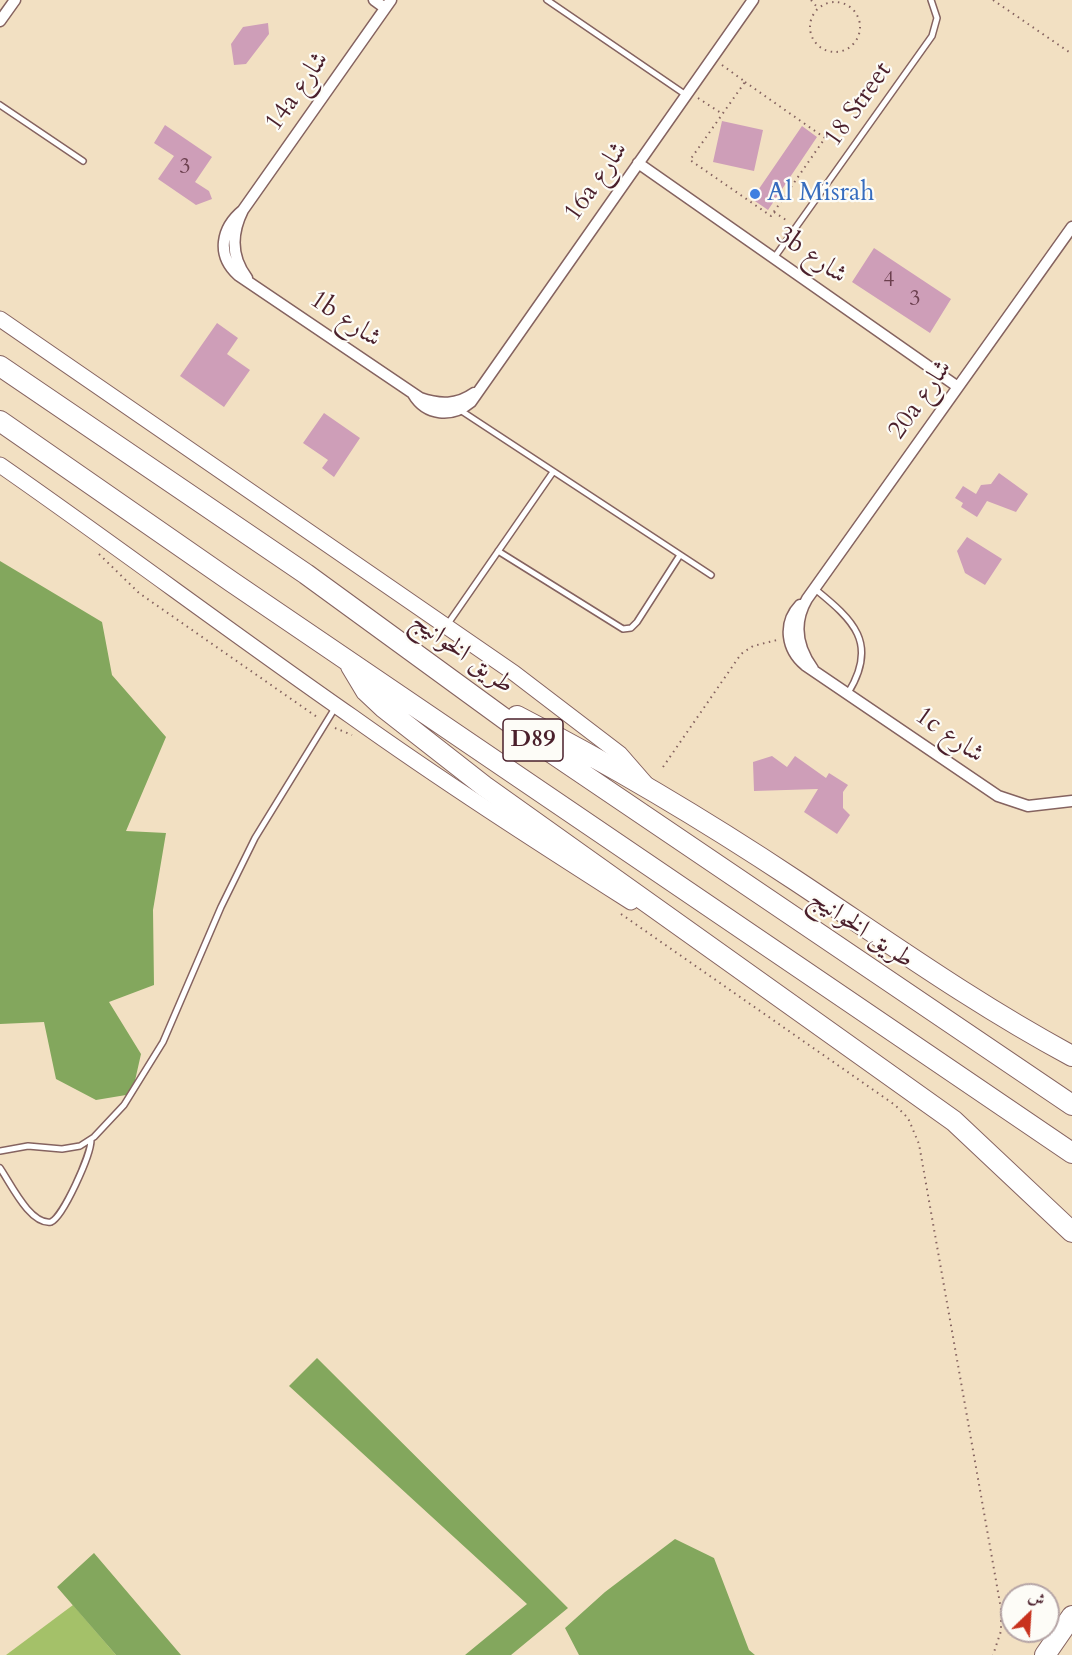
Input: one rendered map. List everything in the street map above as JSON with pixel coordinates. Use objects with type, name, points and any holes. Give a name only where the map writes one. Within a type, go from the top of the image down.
[{"type":"highway","name":"طريق الخوانيج","points":[[0,366],[306,574],[546,749],[1072,1105]]},
{"type":"highway","name":"D89","points":[[0,421],[348,661],[1072,1153]]},
{"type":"highway","points":[[348,661],[366,691],[383,707],[484,786],[933,1105],[973,1138],[1072,1232]]},
{"type":"highway","points":[[466,691],[556,737],[650,790],[794,879],[948,983],[1072,1056]]},
{"type":"highway","points":[[1045,1655],[1072,1616]]},
{"type":"street","points":[[0,21],[15,0]]},
{"type":"street","points":[[374,0],[388,4]]},
{"type":"street","name":"16a شارع","points":[[460,410],[471,402],[753,0]]},
{"type":"street","name":"14a شارع","points":[[230,253],[224,241],[228,227],[243,210],[388,4]]},
{"type":"street","name":"3b شارع","points":[[638,163],[958,387]]},
{"type":"street","name":"20a شارع","points":[[794,636],[807,599],[1072,227]]},
{"type":"street","name":"1b شارع","points":[[230,253],[251,283],[413,394],[446,408]]},
{"type":"street","points":[[0,319],[447,625],[546,696],[620,754],[641,776],[650,790]]},
{"type":"street","name":"16a شارع","points":[[446,408],[479,390]]},
{"type":"street","points":[[446,408],[460,410]]},
{"type":"street","points":[[0,465],[120,548],[228,630],[337,706],[631,902],[663,915]]},
{"type":"street","name":"1c شارع","points":[[794,636],[794,654],[813,669],[1007,801],[1038,806],[1072,801]]},
{"type":"lane","points":[[547,0],[687,93]]},
{"type":"lane","name":"18 Street","points":[[774,258],[932,36],[937,18],[931,0]]},
{"type":"lane","points":[[0,105],[83,161]]},
{"type":"lane","points":[[460,410],[711,575]]},
{"type":"lane","points":[[447,625],[553,472]]},
{"type":"lane","points":[[498,551],[615,627],[623,629],[637,622],[680,555]]},
{"type":"lane","points":[[815,589],[847,615],[856,627],[860,674],[848,693]]},
{"type":"lane","points":[[0,1151],[28,1146],[68,1149],[90,1140],[124,1105],[151,1064],[170,1027],[221,907],[255,837],[337,706]]},
{"type":"lane","points":[[0,1168],[32,1215],[40,1222],[51,1222],[62,1211],[90,1149],[90,1140]]},
{"type":"path","points":[[811,0],[818,7]]},
{"type":"path","points":[[993,0],[1072,54]]},
{"type":"path","points":[[837,1],[855,12],[860,32],[848,48],[835,52],[816,45],[809,25],[818,7],[837,1]]},
{"type":"path","points":[[712,58],[825,138],[771,216],[690,160],[745,82]]},
{"type":"path","points":[[687,93],[722,114]]},
{"type":"path","points":[[773,212],[797,227]]},
{"type":"path","points":[[93,548],[139,593],[326,723],[359,738]]},
{"type":"path","points":[[663,767],[741,654],[760,644],[794,636]]},
{"type":"path","points":[[612,908],[888,1099],[902,1111],[913,1126],[919,1144],[1001,1609],[1001,1631],[993,1655]]},
{"type":"green space","points":[[0,561],[102,622],[112,675],[166,737],[126,831],[166,833],[153,910],[154,985],[109,1002],[141,1054],[132,1094],[96,1100],[56,1079],[44,1022],[0,1024]]},
{"type":"green space","points":[[317,1358],[568,1608],[511,1655],[465,1655],[527,1604],[289,1386]]},
{"type":"green space","points":[[675,1539],[714,1558],[749,1650],[755,1655],[579,1655],[565,1628],[605,1592]]},
{"type":"green space","points":[[94,1553],[181,1655],[116,1655],[57,1587]]},
{"type":"green space","points":[[73,1605],[116,1655],[6,1655]]},
{"type":"building","points":[[268,23],[269,34],[246,64],[234,65],[231,44],[243,27]]},
{"type":"building","points":[[722,121],[763,130],[754,171],[713,162]]},
{"type":"building","points":[[165,125],[212,157],[195,182],[209,191],[212,199],[196,205],[158,179],[174,156],[154,143]]},
{"type":"building","points":[[802,126],[817,137],[768,210],[752,199]]},
{"type":"building","points":[[874,248],[951,299],[930,333],[852,282]]},
{"type":"building","points":[[217,323],[238,338],[227,354],[250,370],[224,407],[180,376]]},
{"type":"building","points":[[324,413],[360,438],[334,477],[322,468],[328,460],[303,443]]},
{"type":"building","points":[[999,473],[1028,494],[1016,512],[987,501],[977,517],[961,507],[963,503],[955,498],[963,486],[976,494],[981,485],[991,484]]},
{"type":"building","points":[[967,537],[1002,559],[985,585],[965,573],[957,551]]},
{"type":"building","points":[[772,756],[787,767],[795,756],[826,778],[829,773],[848,785],[843,792],[843,808],[850,815],[837,834],[804,812],[818,789],[754,791],[753,762]]},
{"type":"place","name":"Al Misrah","points":[[755,194]]}]
